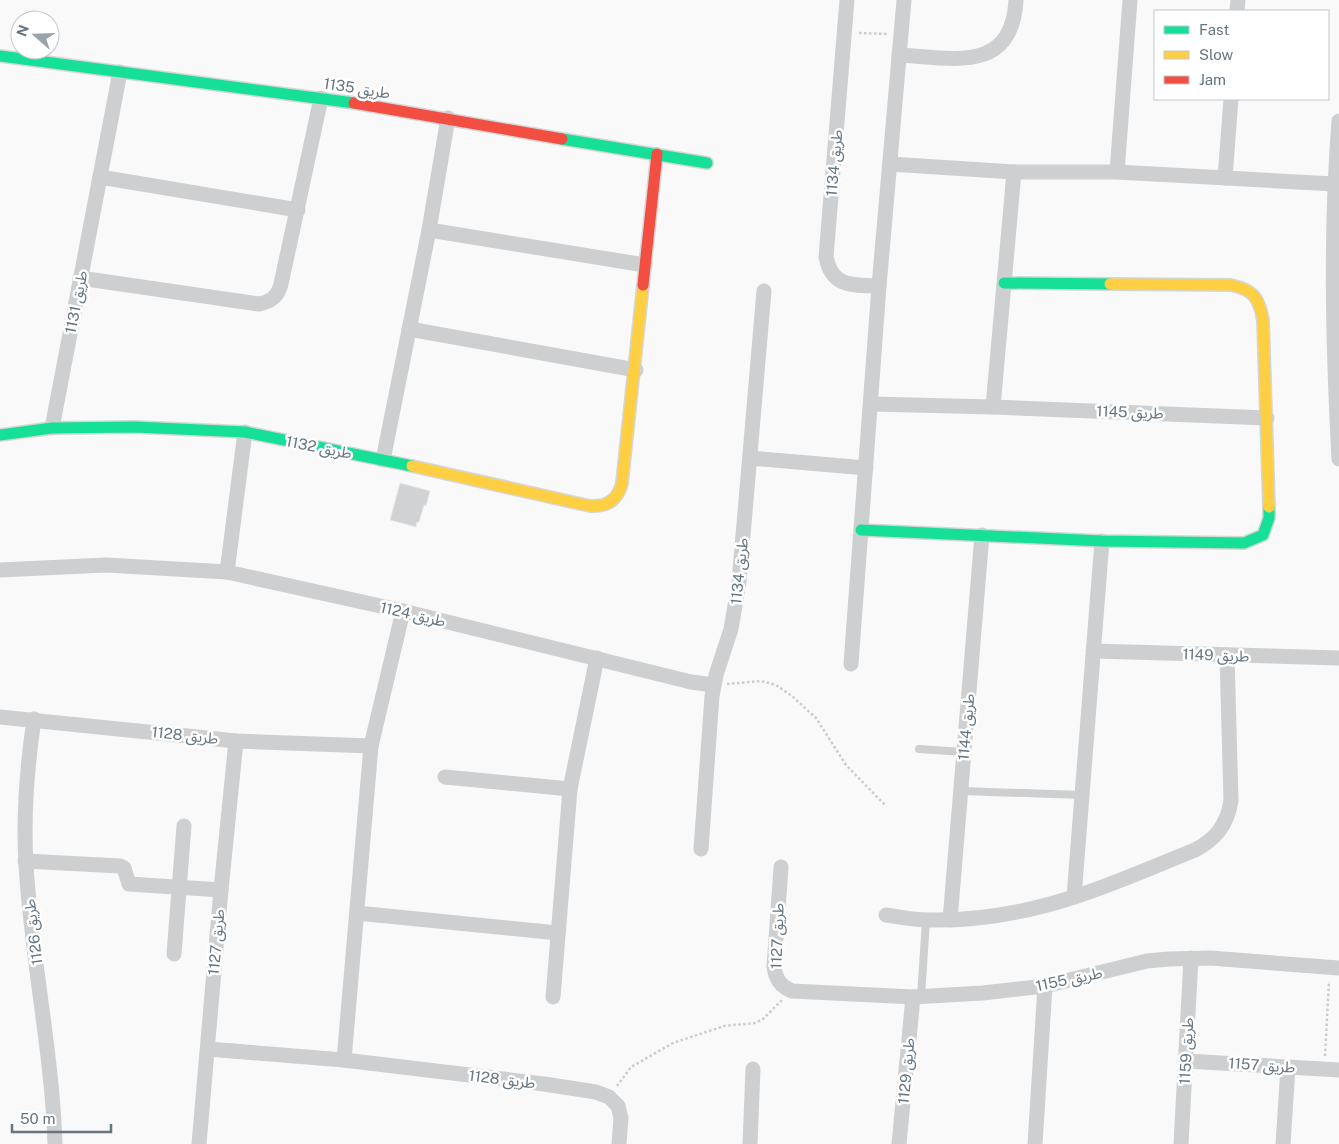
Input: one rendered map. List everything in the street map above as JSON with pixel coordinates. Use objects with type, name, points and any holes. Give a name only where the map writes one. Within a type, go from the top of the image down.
[{"type":"street","name":"طريق 1134","points":[[848,0],[826,257],[830,271],[844,284],[879,286]]},
{"type":"street","points":[[851,664],[879,286],[904,0]]},
{"type":"street","points":[[899,55],[969,59],[988,53],[1009,32],[1014,22],[1016,0]]},
{"type":"street","points":[[1117,172],[1130,0]]},
{"type":"street","name":"طريق 1135","points":[[0,56],[322,98],[707,162]]},
{"type":"street","name":"طريق 1131","points":[[52,428],[120,72]]},
{"type":"street","points":[[80,278],[259,304],[265,303],[274,297],[280,288],[322,98]]},
{"type":"street","points":[[1225,178],[1230,100]]},
{"type":"street","points":[[383,460],[429,230],[448,118]]},
{"type":"street","points":[[1339,121],[1334,184],[1339,459]]},
{"type":"street","points":[[409,329],[636,370],[644,265],[657,154]]},
{"type":"street","points":[[890,164],[1014,172],[1117,172],[1334,184]]},
{"type":"street","points":[[993,407],[1014,172]]},
{"type":"street","points":[[100,177],[298,210]]},
{"type":"street","points":[[429,230],[644,265]]},
{"type":"street","points":[[861,530],[1102,541],[1244,543],[1262,535],[1269,518],[1267,418],[1262,307],[1255,294],[1244,287],[1230,285],[1004,283]]},
{"type":"street","name":"طريق 1134","points":[[701,849],[714,686],[736,606],[764,291]]},
{"type":"street","name":"طريق 1132","points":[[0,435],[52,428],[135,427],[245,432],[598,506],[611,502],[621,489],[636,370]]},
{"type":"street","name":"طريق 1145","points":[[870,404],[1267,418]]},
{"type":"street","points":[[227,572],[245,432]]},
{"type":"street","points":[[750,458],[866,468]]},
{"type":"street","name":"طريق 1144","points":[[950,920],[982,535]]},
{"type":"street","points":[[1074,897],[1102,541]]},
{"type":"street","name":"طريق 1124","points":[[0,570],[106,565],[227,572],[403,611],[691,682],[714,686]]},
{"type":"street","points":[[344,1060],[371,746],[403,611]]},
{"type":"street","name":"طريق 1149","points":[[1093,651],[1339,658]]},
{"type":"street","points":[[886,916],[950,920],[1026,909],[1074,897],[1207,844],[1224,825],[1229,814],[1231,801],[1227,655]]},
{"type":"street","points":[[553,997],[570,789],[597,658]]},
{"type":"street","name":"طريق 1128","points":[[0,717],[236,741],[371,746]]},
{"type":"street","name":"طريق 1126","points":[[34,719],[26,792],[25,861],[52,1094],[54,1144]]},
{"type":"street","name":"طريق 1127","points":[[199,1144],[236,741]]},
{"type":"street","points":[[445,777],[570,789]]},
{"type":"street","points":[[174,954],[184,826]]},
{"type":"street","points":[[25,861],[120,866],[124,868],[129,884],[221,890]]},
{"type":"street","name":"طريق 1127","points":[[781,866],[774,967],[775,975],[779,982],[795,991]]},
{"type":"street","points":[[357,913],[558,933]]},
{"type":"street","name":"طريق 1155","points":[[795,991],[917,997],[983,993],[1045,986],[1147,961],[1191,958],[1334,968]]},
{"type":"street","name":"طريق 1159","points":[[1181,1144],[1191,958]]},
{"type":"street","points":[[1035,1144],[1045,986]]},
{"type":"street","name":"طريق 1129","points":[[899,1144],[917,997]]},
{"type":"street","name":"طريق 1128","points":[[208,1048],[344,1060],[544,1084],[596,1092],[609,1097]]},
{"type":"street","name":"طريق 1157","points":[[1186,1061],[1331,1070]]},
{"type":"street","points":[[1283,1144],[1288,1067]]},
{"type":"street","points":[[750,1144],[753,1069]]},
{"type":"street","points":[[609,1097],[614,1101],[620,1112],[619,1144]]},
{"type":"lane","points":[[919,749],[964,752]]},
{"type":"lane","points":[[961,791],[1082,794]]},
{"type":"lane","points":[[917,997],[926,920]]},
{"type":"path","points":[[845,32],[901,35]]},
{"type":"path","points":[[714,686],[761,680],[776,685],[792,696],[816,718],[846,765],[885,805]]},
{"type":"path","points":[[1331,1070],[1334,968]]},
{"type":"path","points":[[609,1097],[631,1067],[673,1043],[724,1026],[755,1023],[763,1019],[795,991]]},
{"type":"building","points":[[400,483],[430,491],[426,506],[424,505],[416,527],[390,520]]},
{"type":"traffic: fast","points":[[0,56],[354,103]]},
{"type":"traffic: fast","points":[[562,139],[707,163]]},
{"type":"traffic: fast","points":[[1004,283],[1110,284]]},
{"type":"traffic: fast","points":[[0,435],[52,428],[135,427],[245,432],[412,466]]},
{"type":"traffic: fast","points":[[861,530],[1102,541],[1244,543],[1263,535],[1269,518],[1269,507]]},
{"type":"traffic: slow","points":[[1110,284],[1231,285],[1245,289],[1254,296],[1260,306],[1263,320],[1269,507]]},
{"type":"traffic: slow","points":[[412,466],[590,506],[607,504],[615,498],[622,483],[643,285]]},
{"type":"traffic: jam","points":[[354,103],[562,139]]},
{"type":"traffic: jam","points":[[643,285],[657,154]]}]
